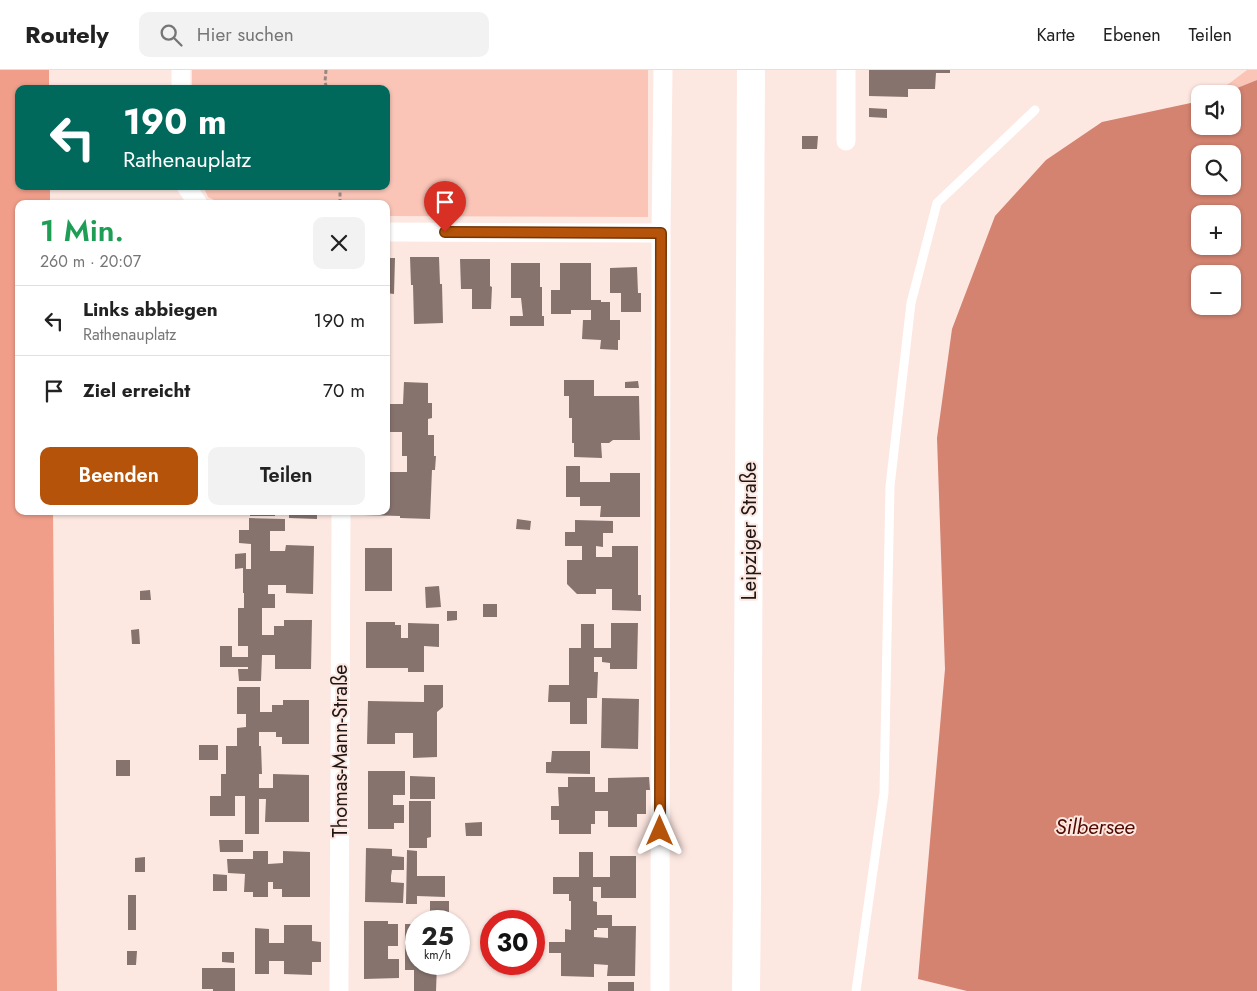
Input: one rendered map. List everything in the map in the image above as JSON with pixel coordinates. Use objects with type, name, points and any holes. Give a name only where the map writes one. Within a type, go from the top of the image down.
[{"type":"main road","name":"Leipziger Straße","points":[[746,991],[751,70]]},
{"type":"street","points":[[181,70],[181,85]]},
{"type":"street","points":[[660,991],[663,70]]},
{"type":"street","points":[[846,70],[846,141]]},
{"type":"street","points":[[390,232],[661,233]]},
{"type":"street","name":"Thomas-Mann-Straße","points":[[339,991],[341,515]]},
{"type":"lane","points":[[856,991],[884,793],[890,486],[911,303],[937,203],[1035,110]]},
{"type":"path","points":[[326,70],[326,85]]},
{"type":"shaded area","points":[[0,70],[49,70],[49,85],[15,85],[15,190],[50,190],[50,200],[15,200],[15,515],[53,515],[57,991],[0,991]]},
{"type":"shaded area","points":[[192,70],[648,70],[648,217],[390,216],[390,200],[214,200],[208,197],[205,190],[390,190],[390,85],[192,85]]},
{"type":"shaded area","points":[[1247,70],[1257,70],[1257,80],[1241,86],[1227,85]]},
{"type":"water","name":"Silbersee","points":[[1257,80],[1257,991],[967,991],[918,979],[945,669],[937,438],[952,329],[995,216],[1046,160],[1102,122],[1191,103],[1191,135],[1241,135],[1241,86]]},
{"type":"building","points":[[869,70],[950,70],[950,73],[936,73],[935,89],[908,89],[908,97],[869,96]]},
{"type":"building","points":[[869,108],[887,109],[887,118],[869,117]]},
{"type":"building","points":[[802,136],[818,136],[817,149],[802,149]]},
{"type":"building","points":[[410,257],[439,257],[443,323],[414,324]]},
{"type":"building","points":[[390,258],[395,258],[394,294],[390,294]]},
{"type":"building","points":[[460,259],[490,259],[491,309],[472,309],[472,289],[461,289]]},
{"type":"building","points":[[511,263],[540,263],[540,287],[542,287],[544,326],[510,326],[510,316],[523,316],[521,298],[511,298]]},
{"type":"building","points":[[560,263],[591,263],[591,300],[610,302],[610,320],[620,320],[618,350],[600,349],[601,340],[582,339],[583,320],[591,320],[591,310],[571,310],[571,314],[551,314],[551,290],[560,290]]},
{"type":"building","points":[[637,267],[638,293],[641,293],[641,312],[621,312],[621,293],[610,293],[610,268]]},
{"type":"building","points":[[564,380],[594,380],[594,396],[639,396],[640,440],[613,440],[609,443],[601,443],[602,458],[574,457],[572,418],[569,418],[569,396],[564,396]]},
{"type":"building","points":[[638,381],[639,388],[625,388],[625,382]]},
{"type":"building","points":[[404,382],[428,383],[428,403],[432,403],[432,418],[428,419],[428,435],[434,435],[434,456],[436,456],[435,470],[432,470],[430,519],[363,515],[390,515],[390,472],[407,472],[407,456],[402,456],[402,432],[390,432],[390,404],[403,404]]},
{"type":"building","points":[[566,466],[580,466],[580,482],[610,482],[610,473],[640,473],[640,517],[600,517],[601,506],[580,506],[580,497],[566,497]]},
{"type":"building","points":[[250,515],[275,515],[275,516]]},
{"type":"building","points":[[289,515],[317,515],[317,519],[289,518]]},
{"type":"building","points":[[249,518],[285,519],[285,531],[270,531],[270,551],[285,551],[286,545],[314,546],[313,594],[286,593],[286,585],[268,585],[268,594],[275,594],[275,608],[262,608],[262,635],[274,635],[274,626],[284,626],[284,620],[312,620],[311,669],[275,669],[275,655],[262,655],[261,681],[239,681],[238,669],[248,669],[248,667],[220,667],[220,646],[232,646],[232,657],[248,657],[248,646],[238,646],[238,608],[244,608],[244,593],[243,568],[235,569],[235,554],[246,553],[246,569],[251,569],[251,544],[239,543],[239,530],[249,530]]},
{"type":"building","points":[[517,519],[531,521],[530,530],[516,529]]},
{"type":"building","points":[[575,520],[613,521],[613,533],[603,533],[603,547],[596,546],[596,557],[612,557],[612,546],[638,546],[638,595],[641,595],[641,611],[612,610],[612,589],[596,589],[596,594],[577,594],[567,584],[567,560],[582,560],[582,546],[565,546],[565,532],[575,532]]},
{"type":"building","points":[[365,548],[392,548],[392,591],[365,591]]},
{"type":"building","points":[[439,586],[441,607],[426,608],[425,587]]},
{"type":"building","points":[[150,590],[151,600],[140,600],[140,591]]},
{"type":"building","points":[[483,604],[497,604],[497,617],[483,617]]},
{"type":"building","points":[[447,611],[457,611],[457,620],[447,621]]},
{"type":"building","points":[[366,622],[395,622],[395,625],[401,625],[401,638],[408,638],[408,623],[439,624],[439,647],[424,646],[424,672],[408,672],[408,668],[366,668]]},
{"type":"building","points":[[611,623],[638,623],[637,669],[610,669],[610,663],[602,662],[602,657],[594,657],[594,672],[598,672],[597,698],[587,698],[587,724],[570,724],[570,702],[548,702],[549,685],[569,685],[569,648],[581,648],[581,624],[594,624],[594,648],[611,648]]},
{"type":"building","points":[[139,629],[140,644],[132,644],[131,630]]},
{"type":"building","points":[[424,685],[443,685],[443,707],[437,712],[437,757],[413,758],[413,733],[395,733],[395,744],[367,744],[368,701],[424,702]]},
{"type":"building","points":[[237,687],[260,687],[260,712],[272,712],[272,705],[283,705],[283,700],[309,700],[309,744],[282,744],[282,737],[276,737],[276,732],[259,732],[262,774],[259,774],[259,788],[273,788],[273,774],[309,775],[309,822],[265,822],[266,799],[259,799],[259,834],[245,834],[245,796],[235,796],[235,816],[210,816],[210,796],[221,796],[221,774],[226,774],[226,746],[237,746],[237,728],[246,727],[246,714],[237,714]]},
{"type":"building","points":[[602,698],[639,699],[638,749],[601,748]]},
{"type":"building","points":[[199,745],[218,745],[218,760],[199,760]]},
{"type":"building","points":[[552,751],[590,751],[590,774],[546,773],[546,762],[551,762]]},
{"type":"building","points":[[116,760],[130,760],[130,776],[116,776]]},
{"type":"building","points":[[368,771],[405,771],[405,795],[393,795],[393,805],[404,805],[404,823],[394,823],[394,829],[368,829]]},
{"type":"building","points":[[410,776],[435,777],[435,799],[410,799]]},
{"type":"building","points":[[568,777],[595,777],[595,792],[608,792],[608,778],[649,777],[650,790],[646,790],[646,814],[637,814],[637,827],[608,827],[608,811],[595,811],[595,824],[591,824],[591,834],[559,834],[559,820],[551,820],[551,806],[559,806],[558,787],[568,787]]},
{"type":"building","points":[[409,801],[431,801],[431,837],[427,838],[427,848],[409,848]]},
{"type":"building","points":[[482,822],[482,836],[466,836],[465,823]]},
{"type":"building","points":[[219,840],[243,840],[243,852],[220,852]]},
{"type":"building","points":[[366,848],[392,849],[392,856],[404,857],[404,870],[392,870],[391,876],[391,882],[404,883],[403,903],[365,902]]},
{"type":"building","points":[[407,850],[417,851],[417,876],[445,876],[445,897],[417,896],[417,904],[406,904]]},
{"type":"building","points":[[253,851],[268,851],[268,864],[283,863],[283,851],[310,852],[310,897],[282,897],[282,889],[273,889],[273,882],[268,882],[268,897],[253,897],[253,892],[244,892],[245,874],[228,873],[227,859],[253,859]]},
{"type":"building","points":[[579,852],[593,852],[593,877],[610,877],[610,856],[636,856],[636,898],[601,898],[601,887],[593,887],[593,901],[597,902],[597,915],[612,915],[612,926],[636,926],[635,976],[607,976],[608,965],[594,964],[594,977],[561,976],[561,953],[549,953],[549,942],[565,942],[565,929],[571,930],[571,901],[569,901],[569,894],[553,894],[553,877],[579,877]],"holes":[[[597,928],[608,928],[608,938],[594,937],[594,930],[597,930]]]},
{"type":"building","points":[[145,857],[145,872],[135,872],[135,858]]},
{"type":"building","points":[[213,874],[227,875],[227,891],[213,891]]},
{"type":"building","points":[[128,895],[136,895],[136,930],[128,930]]},
{"type":"building","points":[[430,901],[449,901],[449,910],[430,910]]},
{"type":"building","points":[[364,921],[388,921],[388,924],[398,924],[398,946],[388,946],[388,959],[399,959],[399,978],[364,979]]},
{"type":"building","points":[[284,925],[312,925],[312,941],[321,942],[321,962],[312,962],[312,975],[284,974],[284,961],[269,961],[269,974],[255,974],[255,928],[269,929],[269,943],[284,943]]},
{"type":"building","points":[[127,951],[137,951],[136,965],[127,965]]},
{"type":"building","points":[[222,952],[234,952],[234,963],[222,962]]},
{"type":"building","points":[[202,968],[235,968],[235,991],[202,989]]},
{"type":"building","points":[[414,975],[437,975],[436,991],[414,991]]},
{"type":"building","points":[[608,982],[634,982],[634,991],[608,991]]},
{"type":"route","points":[[445,232],[661,233],[660,831]]}]
